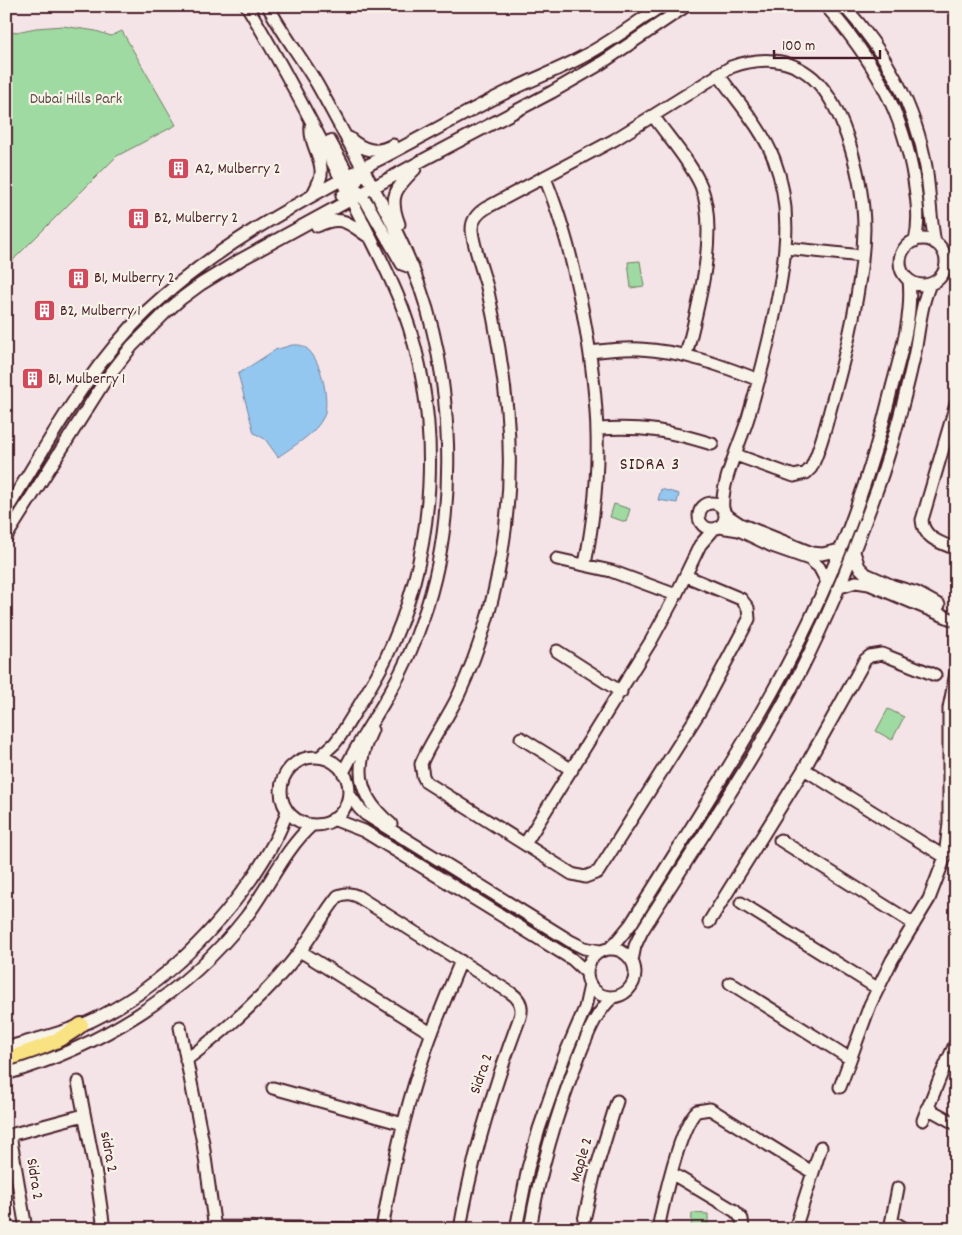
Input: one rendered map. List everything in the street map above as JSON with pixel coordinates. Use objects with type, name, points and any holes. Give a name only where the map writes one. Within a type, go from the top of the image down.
[{"type":"main road","points":[[6,1059],[62,1039],[82,1024]]},
{"type":"street","points":[[247,6],[312,123],[367,202],[402,264],[413,268]]},
{"type":"street","points":[[268,6],[317,84],[343,133],[355,185],[371,238],[403,309],[419,367],[428,429],[430,463],[428,499],[416,572],[396,635],[375,677],[341,735],[335,744],[320,758]]},
{"type":"street","points":[[6,537],[104,382],[132,346],[159,318],[182,298],[220,272],[291,232],[376,170],[420,144],[428,134],[509,91],[587,55],[661,6]]},
{"type":"street","points":[[6,511],[88,380],[117,343],[172,289],[217,253],[256,227],[313,194],[355,185],[373,188],[575,79],[686,6]]},
{"type":"street","points":[[826,6],[859,45],[888,95],[899,122],[916,192],[918,225],[915,241]]},
{"type":"street","points":[[844,6],[871,38],[903,92],[926,165],[935,243]]},
{"type":"street","points":[[686,576],[740,599],[745,603],[749,614],[747,625],[700,711],[598,872],[592,876],[579,877],[431,786],[423,776],[421,770],[424,759],[459,695],[485,627],[497,574],[507,508],[509,450],[505,393],[487,289],[472,231],[472,224],[480,212],[654,117],[718,74],[745,62],[773,60],[788,63],[813,78],[823,89],[843,125],[859,176],[863,202],[862,256],[841,371],[828,420],[811,468],[806,473],[794,476],[736,455]]},
{"type":"street","points":[[700,545],[700,514],[702,509],[710,504],[724,487],[759,380],[786,248],[784,194],[774,159],[756,128],[718,74]]},
{"type":"street","points":[[295,91],[307,101],[355,185]]},
{"type":"street","points":[[654,117],[692,170],[700,185],[709,221],[706,261],[686,355]]},
{"type":"street","points":[[312,123],[312,138],[321,172],[313,194]]},
{"type":"street","points":[[343,133],[362,148],[376,151],[388,148],[414,135],[428,134]]},
{"type":"street","points":[[400,240],[400,228],[394,213],[393,202],[395,194],[399,185],[425,159]]},
{"type":"street","points":[[545,178],[559,213],[572,256],[590,352],[598,429],[596,495],[585,564]]},
{"type":"street","points":[[253,253],[269,235],[355,185]]},
{"type":"street","points":[[343,773],[358,742],[403,668],[423,619],[438,561],[446,496],[447,429],[440,364],[424,299],[413,268],[373,188]]},
{"type":"street","points":[[291,232],[305,232],[329,220],[339,220],[350,224],[371,238]]},
{"type":"street","points":[[929,240],[935,243],[944,254],[946,266],[940,277],[930,284],[916,284],[909,280],[901,267],[900,259],[903,251],[915,241],[929,240]]},
{"type":"street","points":[[786,248],[862,256]]},
{"type":"street","points":[[586,972],[590,960],[618,942],[628,928],[754,724],[794,652],[827,582],[861,495],[888,402],[909,310],[909,280]]},
{"type":"street","points":[[530,1229],[542,1172],[563,1098],[593,1022],[602,1008],[613,997],[625,992],[633,981],[635,974],[632,961],[635,946],[642,931],[773,721],[800,671],[840,587],[874,500],[892,443],[930,284]]},
{"type":"street","points":[[590,352],[639,349],[686,355],[720,365],[759,380]]},
{"type":"street","points":[[956,404],[922,520],[924,530],[928,534],[956,549]]},
{"type":"street","points":[[598,429],[650,428],[681,434],[712,444]]},
{"type":"street","points":[[525,844],[621,692],[676,595],[700,545],[724,521],[724,487]]},
{"type":"street","points":[[710,504],[719,506],[734,521],[793,546],[817,554],[840,550]]},
{"type":"street","points":[[701,523],[707,528],[739,530],[772,546],[809,559],[819,567],[827,582]]},
{"type":"street","points":[[854,552],[859,567],[866,574],[892,586],[917,593],[934,603],[956,612]]},
{"type":"street","points":[[557,560],[585,564],[624,575],[676,595]]},
{"type":"street","points":[[840,587],[850,583],[863,582],[891,593],[898,602],[909,608],[923,612],[936,611],[956,621]]},
{"type":"street","points":[[557,651],[621,692]]},
{"type":"street","points":[[709,922],[804,769],[862,665],[870,656],[882,654],[935,675]]},
{"type":"street","points":[[840,1087],[849,1058],[877,988],[929,898],[945,857],[949,823],[949,708],[956,673]]},
{"type":"street","points":[[376,714],[362,758],[362,782],[370,803],[382,817],[404,834],[408,841]]},
{"type":"street","points":[[521,738],[572,770]]},
{"type":"street","points":[[310,757],[320,758],[333,763],[343,773],[348,783],[348,794],[344,808],[333,819],[326,823],[312,825],[294,818],[287,811],[282,800],[281,788],[284,776],[291,767],[301,760],[310,757]]},
{"type":"street","points":[[804,769],[945,857]]},
{"type":"street","points":[[348,794],[365,814],[570,941],[584,948],[622,952],[632,961]]},
{"type":"street","points":[[6,1048],[82,1024],[126,1002],[152,984],[199,943],[220,920],[258,869],[278,835],[287,811]]},
{"type":"street","points":[[333,819],[364,831],[567,956],[586,972],[590,985],[586,1008],[564,1057],[539,1129],[528,1168],[516,1229]]},
{"type":"street","points":[[6,1074],[61,1055],[103,1035],[143,1012],[180,984],[215,952],[246,917],[295,842],[312,825]]},
{"type":"street","points":[[780,840],[914,924]]},
{"type":"street","name":"Sidra 2","points":[[186,1060],[248,1010],[275,982],[300,951],[338,896],[351,893],[516,996],[521,1006],[522,1012],[486,1118],[470,1177],[460,1229]]},
{"type":"street","points":[[741,903],[877,988]]},
{"type":"street","points":[[300,951],[432,1033]]},
{"type":"street","points":[[382,1229],[403,1124],[432,1033],[461,961]]},
{"type":"street","points":[[730,983],[849,1058]]},
{"type":"street","points":[[590,985],[600,994],[613,997]]},
{"type":"street","points":[[180,1027],[203,1143],[214,1228],[374,1229]]},
{"type":"street","points":[[923,1120],[956,1042]]},
{"type":"street","name":"sidra 2","points":[[78,1082],[104,1229]]},
{"type":"street","points":[[273,1088],[403,1124]]},
{"type":"street","name":"Maple 2","points":[[582,1229],[600,1154],[618,1101]]},
{"type":"street","points":[[928,1108],[956,1124]]},
{"type":"street","points":[[658,1229],[671,1173],[689,1120],[697,1111],[703,1109],[716,1112],[812,1172]]},
{"type":"street","name":"Sidra 2","points":[[26,1229],[8,1135],[84,1115]]},
{"type":"street","points":[[795,1229],[821,1147]]},
{"type":"street","points":[[671,1173],[735,1211],[742,1219],[743,1229]]},
{"type":"street","points":[[898,1188],[891,1225],[905,1229]]},
{"type":"green space","name":"Dubai Hills Park","points":[[63,26],[96,31],[111,36],[122,31],[176,125],[117,156],[15,258],[6,270],[6,34],[36,28]]},
{"type":"green space","points":[[640,261],[644,286],[631,288],[628,262]]},
{"type":"green space","points":[[614,504],[630,509],[626,522],[610,517]]},
{"type":"green space","points":[[888,709],[904,717],[892,740],[876,731]]},
{"type":"green space","points":[[692,1213],[708,1214],[708,1229],[691,1229]]},
{"type":"water","points":[[292,345],[304,347],[316,361],[323,380],[326,409],[316,428],[278,457],[265,439],[254,433],[238,374],[275,350]]},
{"type":"water","points":[[661,489],[679,494],[677,503],[658,500]]},
{"type":"place","name":"A2, Mulberry 2","points":[[179,169]]},
{"type":"place","name":"B2, Mulberry 2","points":[[138,218]]},
{"type":"place","name":"B1, Mulberry 2","points":[[78,278]]},
{"type":"place","name":"B2, Mulberry 1","points":[[44,311]]},
{"type":"place","name":"B1, Mulberry 1","points":[[32,379]]},
{"type":"district","name":"SIDRA 3","points":[[650,465]]}]
